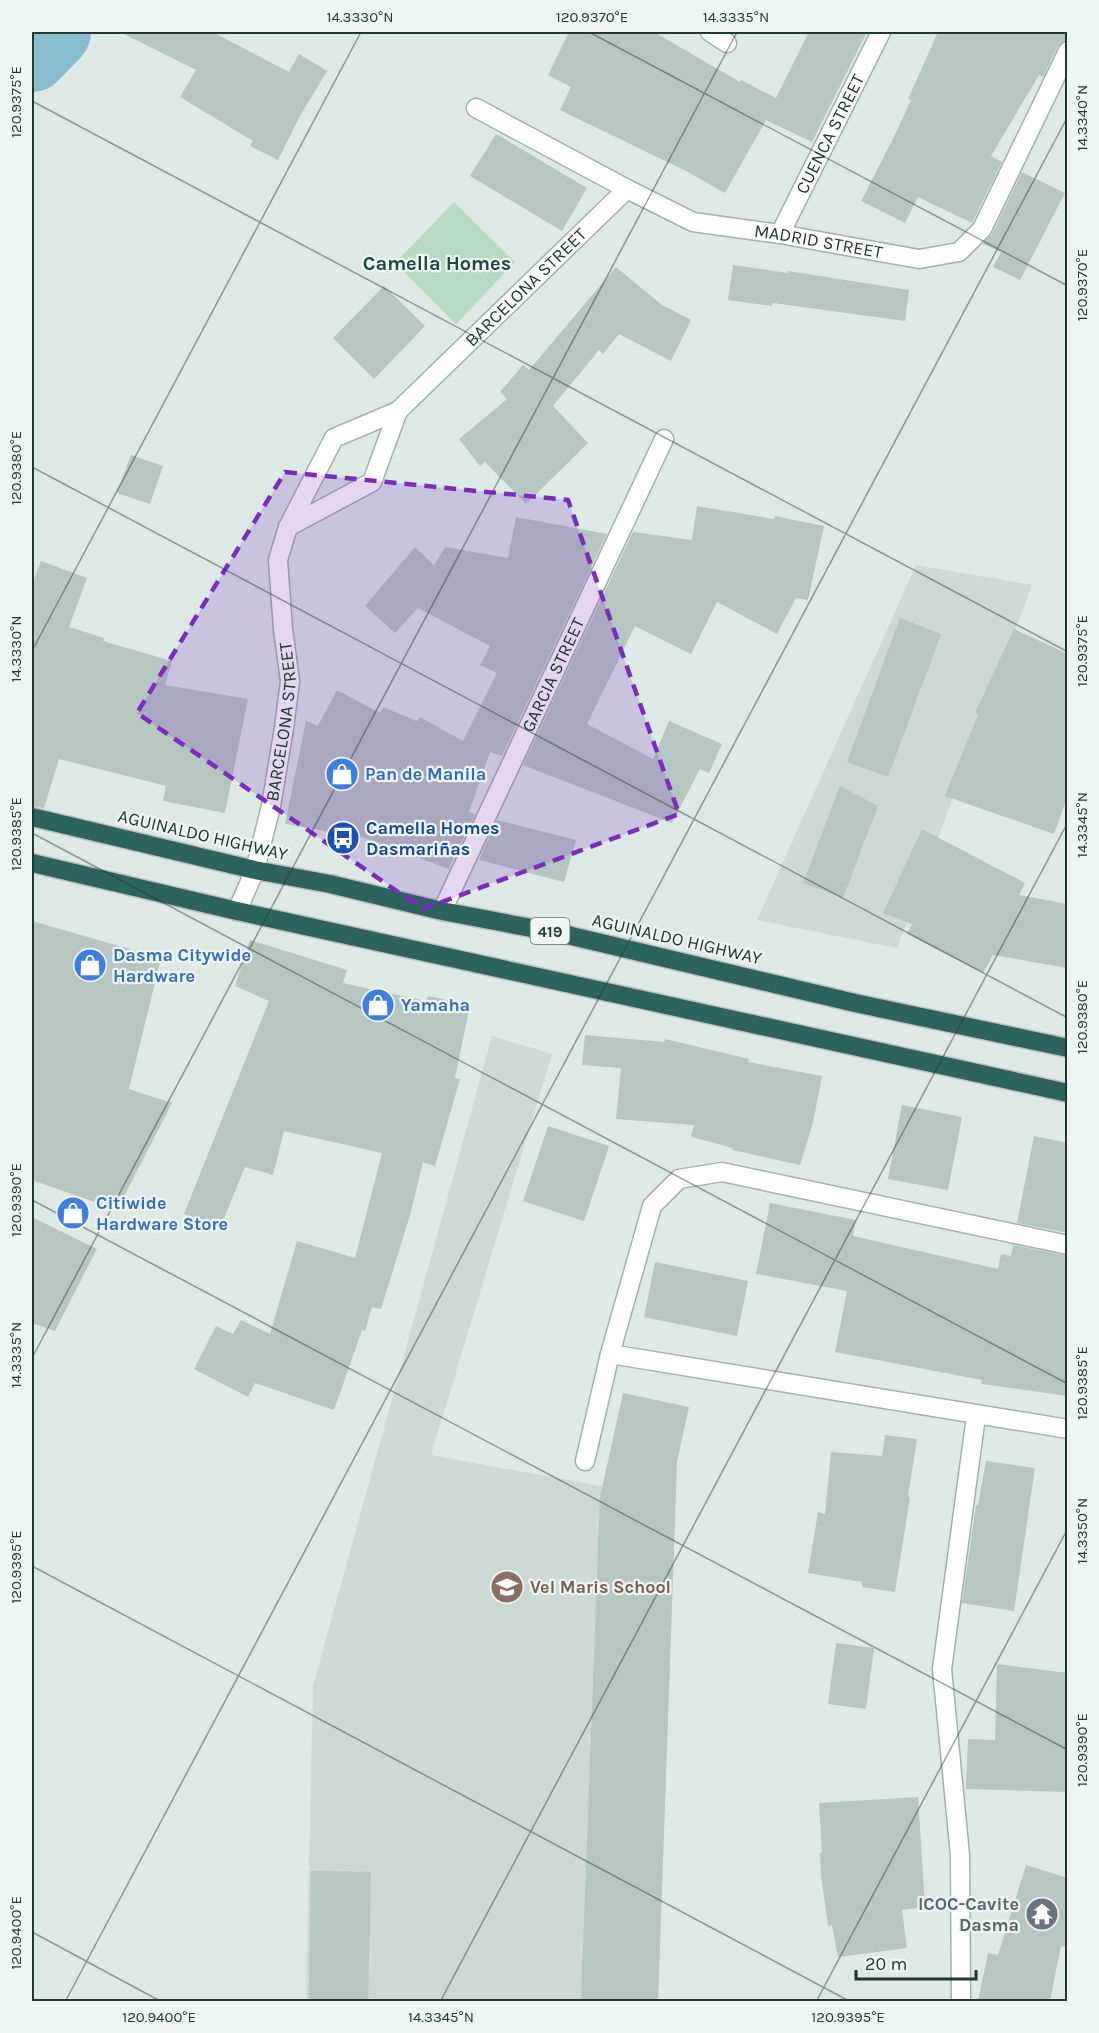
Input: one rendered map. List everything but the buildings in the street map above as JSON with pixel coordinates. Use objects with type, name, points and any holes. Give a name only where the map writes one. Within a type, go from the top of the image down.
[{"type":"highway","name":"AGUINALDO HIGHWAY","points":[[32,817],[255,870],[330,884],[442,911],[563,934],[855,1003],[1068,1048]]},
{"type":"highway","points":[[32,863],[237,911],[1068,1094]]},
{"type":"street","points":[[710,32],[727,43]]},
{"type":"street","name":"CUENCA STREET","points":[[780,234],[881,32]]},
{"type":"street","name":"MADRID STREET","points":[[476,108],[693,222],[780,234],[919,259],[959,252],[982,229],[1068,51]]},
{"type":"street","name":"BARCELONA STREET","points":[[237,911],[255,870],[271,806],[290,681],[282,628],[278,560],[288,527],[334,438],[398,411],[627,189]]},
{"type":"street","name":"BARCELONA STREET","points":[[288,527],[372,482],[398,411]]},
{"type":"street","name":"GARCIA STREET","points":[[442,911],[664,439]]},
{"type":"street","points":[[585,1461],[610,1354],[652,1206],[679,1179],[722,1172],[1068,1245]]},
{"type":"street","points":[[610,1354],[976,1416],[1068,1429]]},
{"type":"street","points":[[961,2001],[960,1855],[942,1669],[976,1416]]},
{"type":"highlighted area","points":[[285,472],[568,500],[679,814],[423,909],[137,713]]},
{"type":"shaded area","points":[[916,565],[1032,585],[897,948],[757,920]]},
{"type":"shaded area","name":"Vel Maris School","points":[[492,1036],[552,1054],[431,1455],[600,1486],[676,1488],[658,2001],[306,2002],[313,1686]]},
{"type":"green space","points":[[454,202],[515,262],[456,324],[395,263]]},
{"type":"waterway","points":[[32,56],[55,32]]},
{"type":"place","name":"Pan de Manila","points":[[342,774]]},
{"type":"place","name":"Camella Homes Dasmariñas","points":[[343,838]]},
{"type":"place","name":"Dasma Citywide Hardware","points":[[90,965]]},
{"type":"place","name":"Yamaha","points":[[378,1005]]},
{"type":"place","name":"Citiwide Hardware Store","points":[[73,1213]]},
{"type":"place","name":"Vel Maris School","points":[[507,1587]]},
{"type":"place","name":"ICOC-Cavite Dasma","points":[[1042,1914]]},
{"type":"district","name":"Camella Homes","points":[[437,263]]}]
